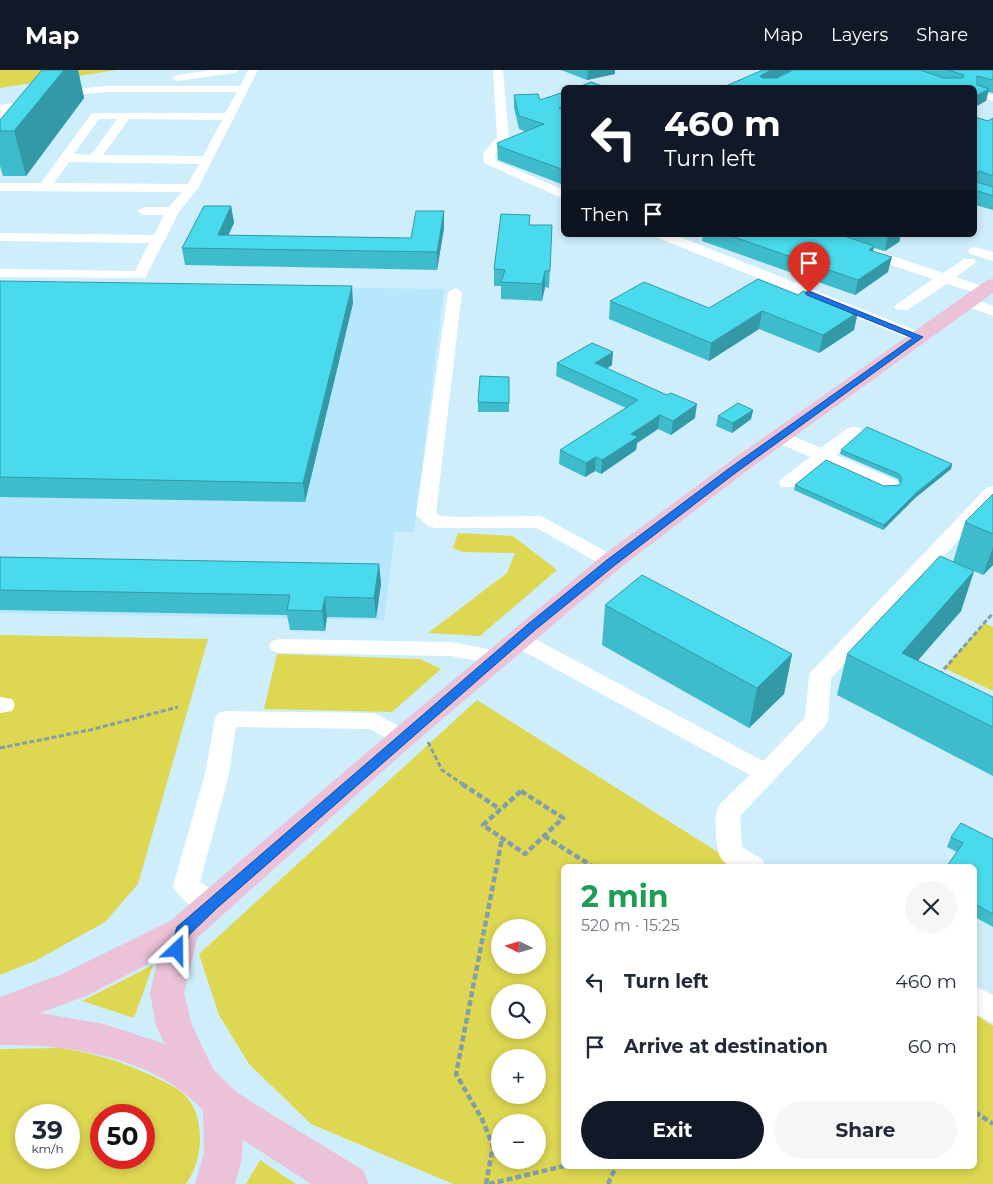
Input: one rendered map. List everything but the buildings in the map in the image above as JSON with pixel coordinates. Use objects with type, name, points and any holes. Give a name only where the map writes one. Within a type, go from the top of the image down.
[{"type":"main road","points":[[0,1013],[74,985],[182,932],[410,731],[611,562],[780,436],[919,337],[984,297]]},
{"type":"main road","points":[[182,932],[167,993],[174,1026],[210,1092],[224,1132],[223,1161],[215,1184]]},
{"type":"main road","points":[[0,1029],[29,1027],[103,1041],[152,1056],[210,1092],[276,1142],[349,1184]]},
{"type":"lane","points":[[42,98],[56,93],[105,89],[234,70]]},
{"type":"lane","points":[[0,273],[140,275],[177,207],[192,188],[253,70]]},
{"type":"lane","points":[[498,70],[503,139],[489,153],[490,163],[561,194]]},
{"type":"lane","points":[[105,89],[244,89]]},
{"type":"lane","points":[[977,94],[993,98]]},
{"type":"lane","points":[[1,116],[18,105]]},
{"type":"lane","points":[[45,187],[96,115],[230,117]]},
{"type":"lane","points":[[95,158],[125,116]]},
{"type":"lane","points":[[65,158],[207,160]]},
{"type":"lane","points":[[0,198],[6,198],[7,187],[192,188]]},
{"type":"lane","points":[[146,207],[177,207]]},
{"type":"lane","points":[[135,225],[166,226]]},
{"type":"lane","points":[[668,237],[919,337]]},
{"type":"lane","points":[[822,237],[946,279],[984,297]]},
{"type":"lane","points":[[0,238],[159,239]]},
{"type":"lane","points":[[902,307],[946,279],[972,257],[992,256]]},
{"type":"lane","points":[[455,292],[426,514],[435,522],[542,522],[611,562]]},
{"type":"lane","points":[[788,483],[854,432]]},
{"type":"lane","points":[[780,436],[890,485]]},
{"type":"lane","points":[[750,864],[729,852],[728,813],[816,721],[820,676],[993,492]]},
{"type":"lane","points":[[518,639],[766,773]]},
{"type":"lane","points":[[280,646],[451,648],[496,657]]},
{"type":"lane","points":[[212,904],[186,886],[216,774],[226,719],[374,722],[410,731]]},
{"type":"lane","points":[[977,1000],[993,1010]]},
{"type":"path","points":[[934,681],[993,613]]},
{"type":"path","points":[[0,748],[90,730],[178,708]]},
{"type":"path","points":[[410,731],[442,770],[500,809]]},
{"type":"path","points":[[520,791],[563,818],[544,836],[525,854],[483,825],[520,791]]},
{"type":"path","points":[[544,836],[589,864]]},
{"type":"path","points":[[502,838],[456,1074],[482,1119],[493,1146],[488,1184],[561,1167]]},
{"type":"path","points":[[977,1113],[993,1124]]},
{"type":"path","points":[[608,1184],[615,1169]]},
{"type":"shaded area","points":[[0,70],[117,70],[0,88]]},
{"type":"shaded area","points":[[0,283],[444,289],[414,532],[395,532],[384,620],[0,613]]},
{"type":"shaded area","points":[[458,533],[513,536],[557,570],[480,636],[428,633],[507,573],[515,553],[463,552],[453,548]]},
{"type":"shaded area","points":[[984,623],[993,627],[993,691],[944,668]]},
{"type":"shaded area","points":[[0,635],[208,639],[138,884],[105,922],[37,960],[0,975]]},
{"type":"shaded area","points":[[277,654],[420,659],[441,669],[392,712],[264,709]]},
{"type":"shaded area","points":[[477,700],[737,864],[561,864],[561,1169],[977,1169],[977,1015],[993,1026],[993,1184],[453,1184],[311,1124],[249,1064],[219,1015],[199,954]]},
{"type":"shaded area","points":[[153,965],[134,1018],[82,1001]]},
{"type":"shaded area","points":[[59,1048],[108,1059],[155,1077],[178,1090],[189,1100],[197,1116],[200,1141],[198,1158],[186,1184],[0,1184],[0,1049]]},
{"type":"shaded area","points":[[260,1160],[296,1184],[246,1184]]},
{"type":"route","points":[[177,950],[182,932],[212,904],[531,628],[611,562],[730,472],[919,337],[809,293]]}]
